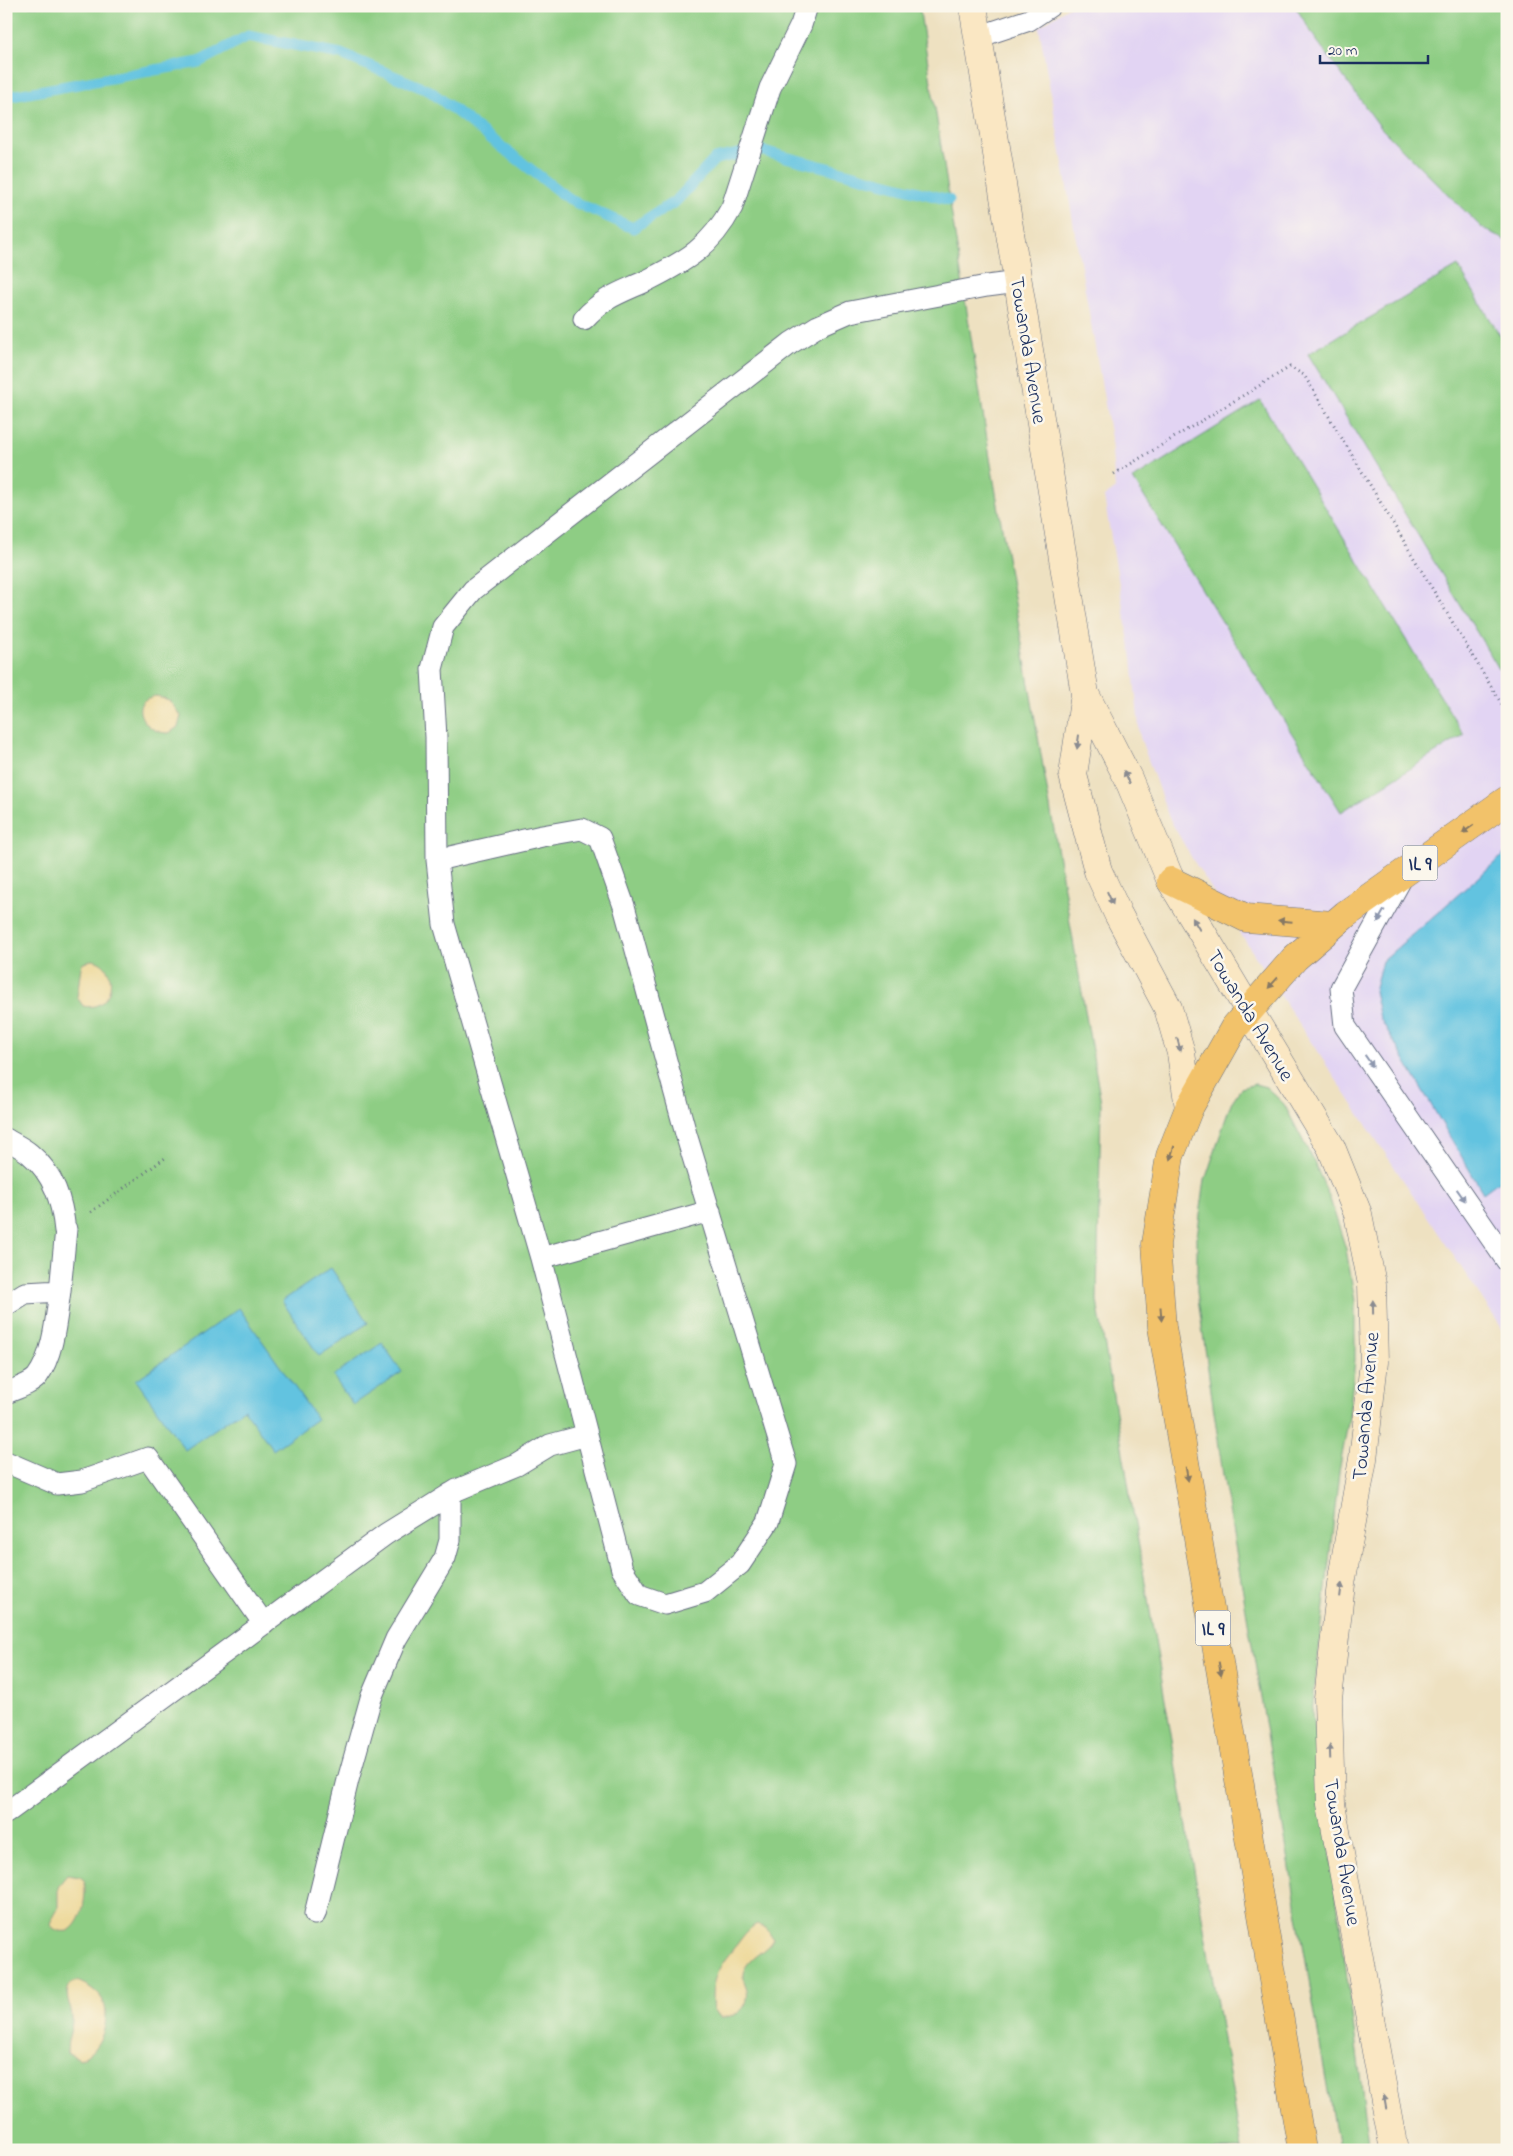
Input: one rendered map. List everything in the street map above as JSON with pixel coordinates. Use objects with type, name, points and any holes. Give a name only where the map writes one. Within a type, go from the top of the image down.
[{"type":"main road","name":"Towanda Avenue","points":[[972,6],[1085,694],[1073,775],[1098,871],[1118,914],[1168,1008],[1181,1053],[1189,1108],[1170,1156],[1156,1244],[1162,1328],[1302,2150]]},
{"type":"main road","name":"Towanda Avenue","points":[[1085,694],[1128,778],[1171,881],[1247,1011],[1331,1147],[1358,1214],[1372,1284],[1374,1362],[1363,1459],[1341,1584],[1328,1699],[1331,1804],[1394,2150]]},
{"type":"main road","name":"IL 9","points":[[1189,1108],[1234,1028],[1295,958],[1346,914],[1507,800]]},
{"type":"main road","points":[[1171,881],[1246,918],[1333,925]]},
{"type":"lane","points":[[584,319],[596,305],[690,256],[708,243],[723,224],[732,207],[770,88],[801,25],[807,6]]},
{"type":"lane","points":[[978,37],[1029,20],[1050,6]]},
{"type":"lane","points":[[438,860],[542,836],[582,829],[600,838],[624,906],[710,1211],[786,1464],[768,1522],[740,1564],[704,1592],[665,1604],[639,1595],[622,1569],[541,1258],[444,924],[438,860],[436,737],[432,669],[444,627],[473,590],[790,343],[818,326],[850,312],[987,286],[1018,282]]},
{"type":"lane","points":[[1404,874],[1342,988],[1345,1026],[1507,1261]]},
{"type":"lane","points":[[6,1139],[30,1154],[48,1173],[63,1209],[66,1230],[60,1291],[52,1338],[46,1358],[36,1378],[6,1393]]},
{"type":"lane","points":[[541,1258],[710,1211]]},
{"type":"lane","points":[[6,1305],[26,1293],[60,1291]]},
{"type":"lane","points":[[6,1813],[386,1534],[457,1490],[517,1465],[550,1445],[587,1435]]},
{"type":"lane","points":[[6,1462],[57,1484],[82,1481],[148,1458],[264,1624]]},
{"type":"lane","points":[[314,1914],[371,1698],[396,1639],[445,1558],[450,1540],[450,1494]]},
{"type":"path","points":[[1114,474],[1290,366],[1304,375],[1507,713]]},
{"type":"path","points":[[66,1230],[165,1158]]},
{"type":"shaded area","points":[[1070,6],[1507,6],[1507,1336],[1299,1024],[1193,860],[1169,818],[1140,737],[1132,659],[1104,497],[1115,489],[1111,438],[1039,27]]},
{"type":"green space","points":[[6,6],[919,6],[990,458],[1101,1103],[1097,1301],[1242,2150],[6,2150]]},
{"type":"green space","points":[[1295,6],[1507,6],[1507,241],[1481,227],[1381,128],[1315,38]]},
{"type":"green space","points":[[1458,266],[1507,347],[1507,682],[1308,354]]},
{"type":"green space","points":[[1260,400],[1464,735],[1341,812],[1133,479]]},
{"type":"green space","points":[[1255,1084],[1266,1087],[1284,1104],[1313,1160],[1329,1196],[1346,1249],[1355,1301],[1355,1360],[1349,1417],[1339,1472],[1312,1713],[1370,2150],[1338,2150],[1223,1475],[1197,1292],[1197,1236],[1205,1180],[1231,1103],[1241,1088]]},
{"type":"sand","points":[[157,696],[169,700],[181,716],[178,727],[169,733],[160,732],[152,728],[145,723],[141,716],[140,709],[142,703],[147,698]]},
{"type":"sand","points":[[91,960],[100,963],[107,969],[110,977],[110,986],[108,995],[102,1002],[94,1006],[83,1006],[77,997],[81,967],[82,964]]},
{"type":"sand","points":[[67,1875],[80,1877],[84,1880],[85,1893],[83,1908],[77,1922],[68,1931],[63,1931],[55,1929],[50,1923],[58,1909],[58,1886]]},
{"type":"sand","points":[[757,1924],[766,1928],[773,1939],[767,1947],[755,1956],[744,1971],[743,1977],[747,1996],[744,2006],[732,2016],[721,2017],[713,2011],[714,1981],[721,1966],[744,1935]]},
{"type":"sand","points":[[77,1981],[91,1988],[100,1996],[106,2015],[103,2034],[99,2042],[87,2055],[80,2059],[68,2053],[67,2049],[72,2022],[67,1995],[69,1986],[72,1982]]},
{"type":"water","points":[[1507,852],[1507,1175],[1483,1193],[1380,1018],[1374,991],[1382,961]]},
{"type":"water","points":[[331,1268],[368,1323],[319,1356],[282,1301]]},
{"type":"water","points":[[239,1308],[317,1419],[273,1450],[244,1409],[185,1450],[136,1380]]},
{"type":"water","points":[[382,1343],[402,1372],[353,1405],[333,1376]]},
{"type":"waterway","points":[[6,97],[199,62],[248,36],[341,54],[430,91],[570,200],[633,228],[676,201],[715,159],[759,150],[949,200]]}]
